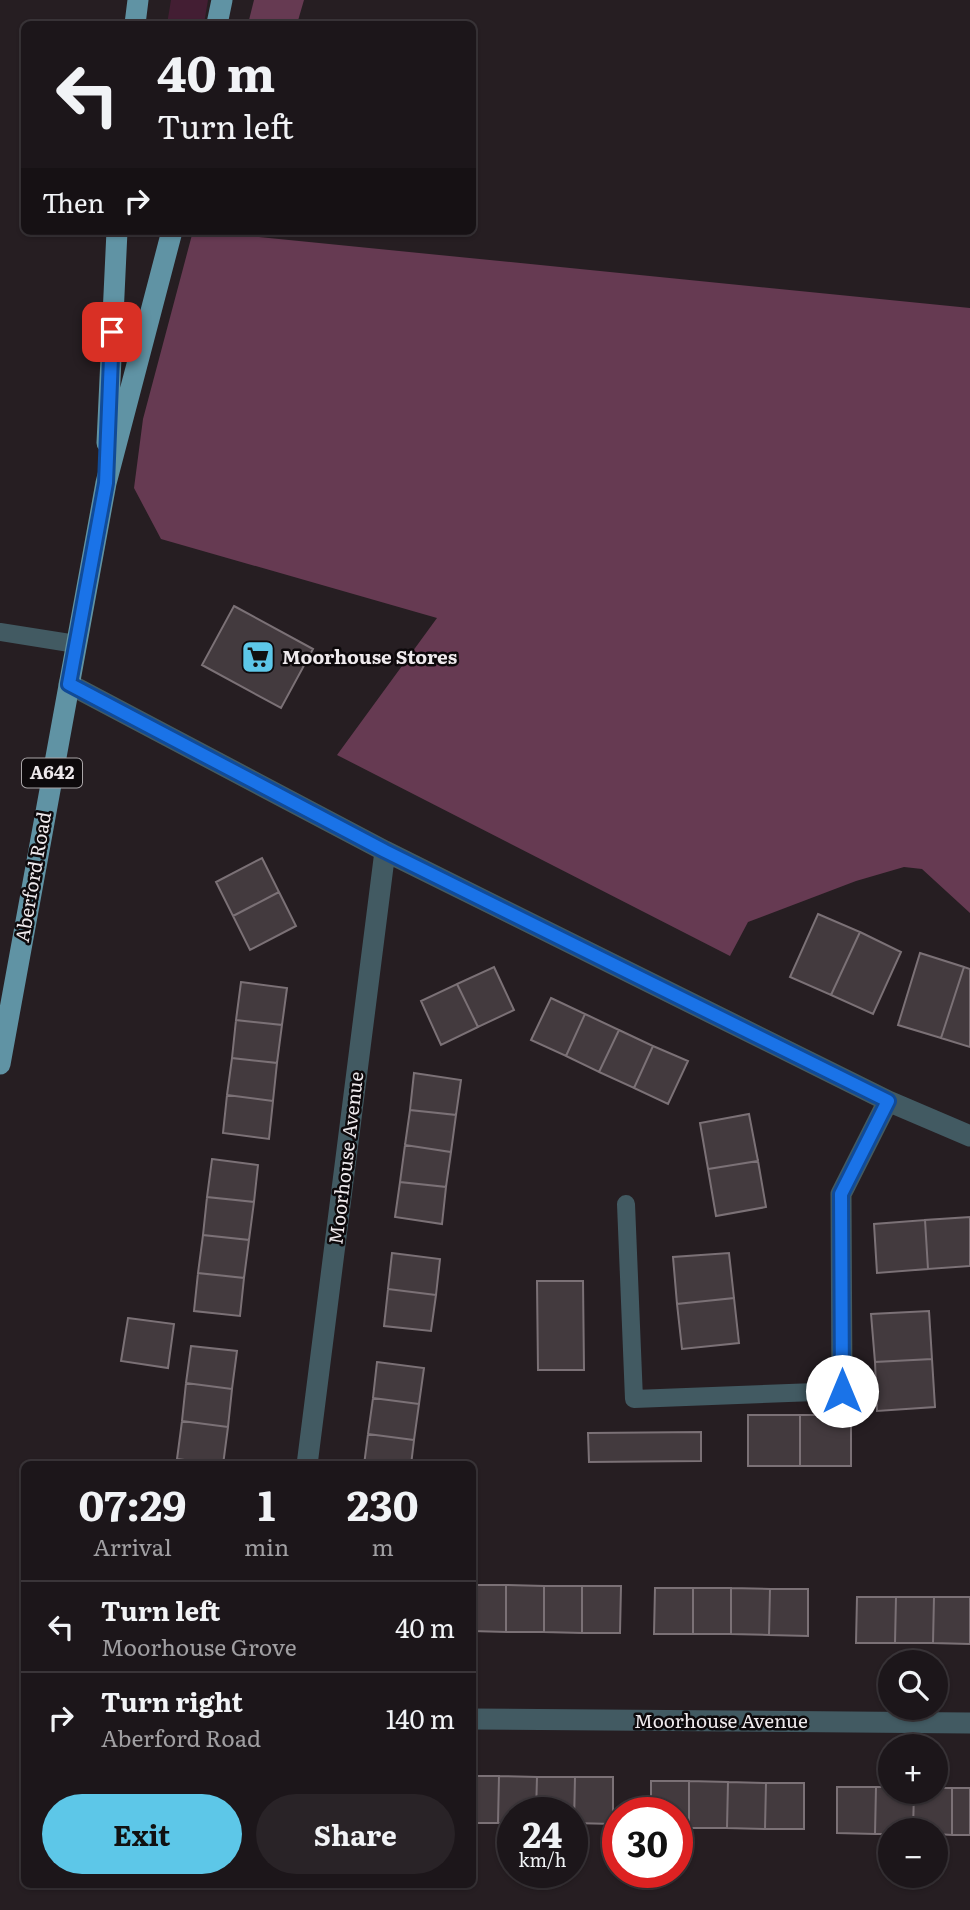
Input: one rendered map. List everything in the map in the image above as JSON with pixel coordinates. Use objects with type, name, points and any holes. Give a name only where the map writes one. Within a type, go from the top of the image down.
[{"type":"main road","points":[[135,21],[138,0]]},
{"type":"main road","points":[[218,21],[222,0]]},
{"type":"main road","name":"Aberford Road","points":[[106,483],[117,235]]},
{"type":"main road","name":"Aberford Road","points":[[0,1064],[106,483],[171,235]]},
{"type":"street","points":[[69,684],[385,851],[888,1101],[970,1136]]},
{"type":"street","name":"Moorhouse Avenue","points":[[308,1461],[385,851]]},
{"type":"street","points":[[842,1391],[841,1194],[888,1101]]},
{"type":"street","name":"Moorhouse Avenue","points":[[476,1719],[970,1723]]},
{"type":"lane","points":[[0,632],[76,644]]},
{"type":"lane","points":[[626,1204],[634,1399],[842,1391]]},
{"type":"shaded area","points":[[171,0],[208,0],[204,21],[168,21]]},
{"type":"shaded area","points":[[254,0],[304,0],[298,21],[249,21]]},
{"type":"shaded area","points":[[192,235],[239,235],[970,308],[970,913],[922,869],[904,867],[856,881],[748,922],[730,956],[337,755],[437,618],[161,539],[134,488],[143,419]]},
{"type":"building","name":"Moorhouse Stores","points":[[234,606],[313,649],[281,708],[202,665]]},
{"type":"building","points":[[262,858],[279,892],[233,916],[216,882]]},
{"type":"building","points":[[279,892],[296,926],[250,950],[233,916]]},
{"type":"building","points":[[818,914],[860,932],[831,995],[790,977]]},
{"type":"building","points":[[860,932],[901,952],[873,1014],[831,995]]},
{"type":"building","points":[[920,953],[964,967],[941,1038],[898,1025]]},
{"type":"building","points":[[494,967],[514,1010],[478,1027],[457,984]]},
{"type":"building","points":[[964,967],[970,969],[970,1047],[941,1038]]},
{"type":"building","points":[[241,982],[287,988],[282,1025],[236,1020]]},
{"type":"building","points":[[457,984],[478,1027],[441,1045],[421,1001]]},
{"type":"building","points":[[551,998],[585,1014],[566,1056],[531,1040]]},
{"type":"building","points":[[585,1014],[619,1030],[599,1072],[566,1056]]},
{"type":"building","points":[[236,1020],[282,1025],[277,1063],[232,1058]]},
{"type":"building","points":[[619,1030],[653,1046],[634,1088],[599,1072]]},
{"type":"building","points":[[653,1046],[688,1061],[668,1104],[634,1088]]},
{"type":"building","points":[[232,1058],[277,1063],[273,1101],[227,1095]]},
{"type":"building","points":[[414,1073],[461,1080],[456,1115],[410,1110]]},
{"type":"building","points":[[227,1095],[273,1101],[269,1139],[223,1133]]},
{"type":"building","points":[[410,1110],[456,1115],[451,1152],[405,1145]]},
{"type":"building","points":[[749,1114],[758,1161],[708,1169],[700,1123]]},
{"type":"building","points":[[405,1145],[451,1152],[446,1187],[400,1182]]},
{"type":"building","points":[[212,1159],[258,1165],[254,1202],[207,1197]]},
{"type":"building","points":[[758,1161],[766,1207],[716,1216],[708,1169]]},
{"type":"building","points":[[400,1182],[446,1187],[442,1224],[395,1217]]},
{"type":"building","points":[[207,1197],[254,1202],[249,1240],[203,1235]]},
{"type":"building","points":[[970,1217],[970,1266],[928,1269],[925,1220]]},
{"type":"building","points":[[925,1220],[928,1269],[877,1273],[874,1224]]},
{"type":"building","points":[[203,1235],[249,1240],[244,1278],[198,1273]]},
{"type":"building","points":[[392,1253],[440,1259],[436,1295],[388,1289]]},
{"type":"building","points":[[729,1253],[734,1298],[677,1304],[673,1257]]},
{"type":"building","points":[[198,1273],[244,1278],[240,1316],[194,1311]]},
{"type":"building","points":[[537,1281],[583,1281],[584,1370],[538,1370]]},
{"type":"building","points":[[388,1289],[436,1295],[431,1331],[384,1326]]},
{"type":"building","points":[[734,1298],[739,1343],[682,1349],[677,1304]]},
{"type":"building","points":[[929,1311],[932,1359],[875,1362],[871,1314]]},
{"type":"building","points":[[128,1318],[174,1324],[168,1368],[121,1361]]},
{"type":"building","points":[[191,1346],[237,1351],[232,1389],[186,1383]]},
{"type":"building","points":[[932,1359],[935,1407],[877,1411],[875,1362]]},
{"type":"building","points":[[377,1362],[424,1368],[419,1404],[373,1398]]},
{"type":"building","points":[[186,1383],[232,1389],[228,1427],[182,1421]]},
{"type":"building","points":[[373,1398],[419,1404],[414,1440],[368,1434]]},
{"type":"building","points":[[748,1415],[800,1415],[800,1466],[748,1466]]},
{"type":"building","points":[[800,1415],[851,1415],[851,1466],[800,1466]]},
{"type":"building","points":[[182,1421],[228,1427],[224,1461],[177,1459]]},
{"type":"building","points":[[701,1432],[701,1461],[589,1462],[588,1433]]},
{"type":"building","points":[[368,1434],[414,1440],[411,1461],[365,1461]]},
{"type":"building","points":[[476,1585],[506,1585],[506,1632],[476,1631]]},
{"type":"building","points":[[506,1585],[544,1586],[544,1632],[506,1632]]},
{"type":"building","points":[[544,1586],[582,1586],[582,1633],[544,1632]]},
{"type":"building","points":[[582,1586],[621,1586],[620,1633],[582,1633]]},
{"type":"building","points":[[655,1588],[693,1588],[693,1634],[654,1634]]},
{"type":"building","points":[[693,1588],[731,1588],[731,1634],[693,1634]]},
{"type":"building","points":[[731,1588],[770,1589],[769,1635],[731,1634]]},
{"type":"building","points":[[770,1589],[808,1589],[808,1636],[769,1635]]},
{"type":"building","points":[[857,1597],[896,1597],[895,1643],[856,1643]]},
{"type":"building","points":[[896,1597],[934,1597],[933,1643],[895,1643]]},
{"type":"building","points":[[934,1597],[970,1597],[970,1644],[933,1643]]},
{"type":"building","points":[[476,1776],[499,1776],[497,1823],[476,1823]]},
{"type":"building","points":[[499,1776],[537,1777],[536,1797],[499,1797]]},
{"type":"building","points":[[537,1777],[575,1777],[575,1797],[536,1797]]},
{"type":"building","points":[[575,1777],[613,1777],[613,1797],[602,1797],[602,1824],[588,1823],[588,1797],[575,1797]]},
{"type":"building","points":[[651,1781],[689,1781],[689,1797],[651,1797]]},
{"type":"building","points":[[689,1781],[728,1782],[727,1828],[693,1828],[693,1797],[689,1797]]},
{"type":"building","points":[[728,1782],[766,1783],[765,1829],[727,1828]]},
{"type":"building","points":[[766,1783],[804,1783],[804,1829],[765,1829]]},
{"type":"building","points":[[837,1787],[876,1787],[875,1834],[837,1833]]},
{"type":"building","points":[[876,1787],[878,1804],[914,1804],[913,1818],[878,1818],[878,1834],[875,1834]]},
{"type":"building","points":[[948,1788],[952,1788],[952,1835],[948,1835],[948,1818],[913,1818],[914,1804],[948,1804]]},
{"type":"building","points":[[952,1788],[970,1788],[970,1835],[952,1835]]},
{"type":"place","name":"Moorhouse Stores","points":[[258,657]]},
{"type":"route","points":[[112,332],[106,483],[69,684],[385,851],[888,1101],[841,1194],[842,1391]]}]
